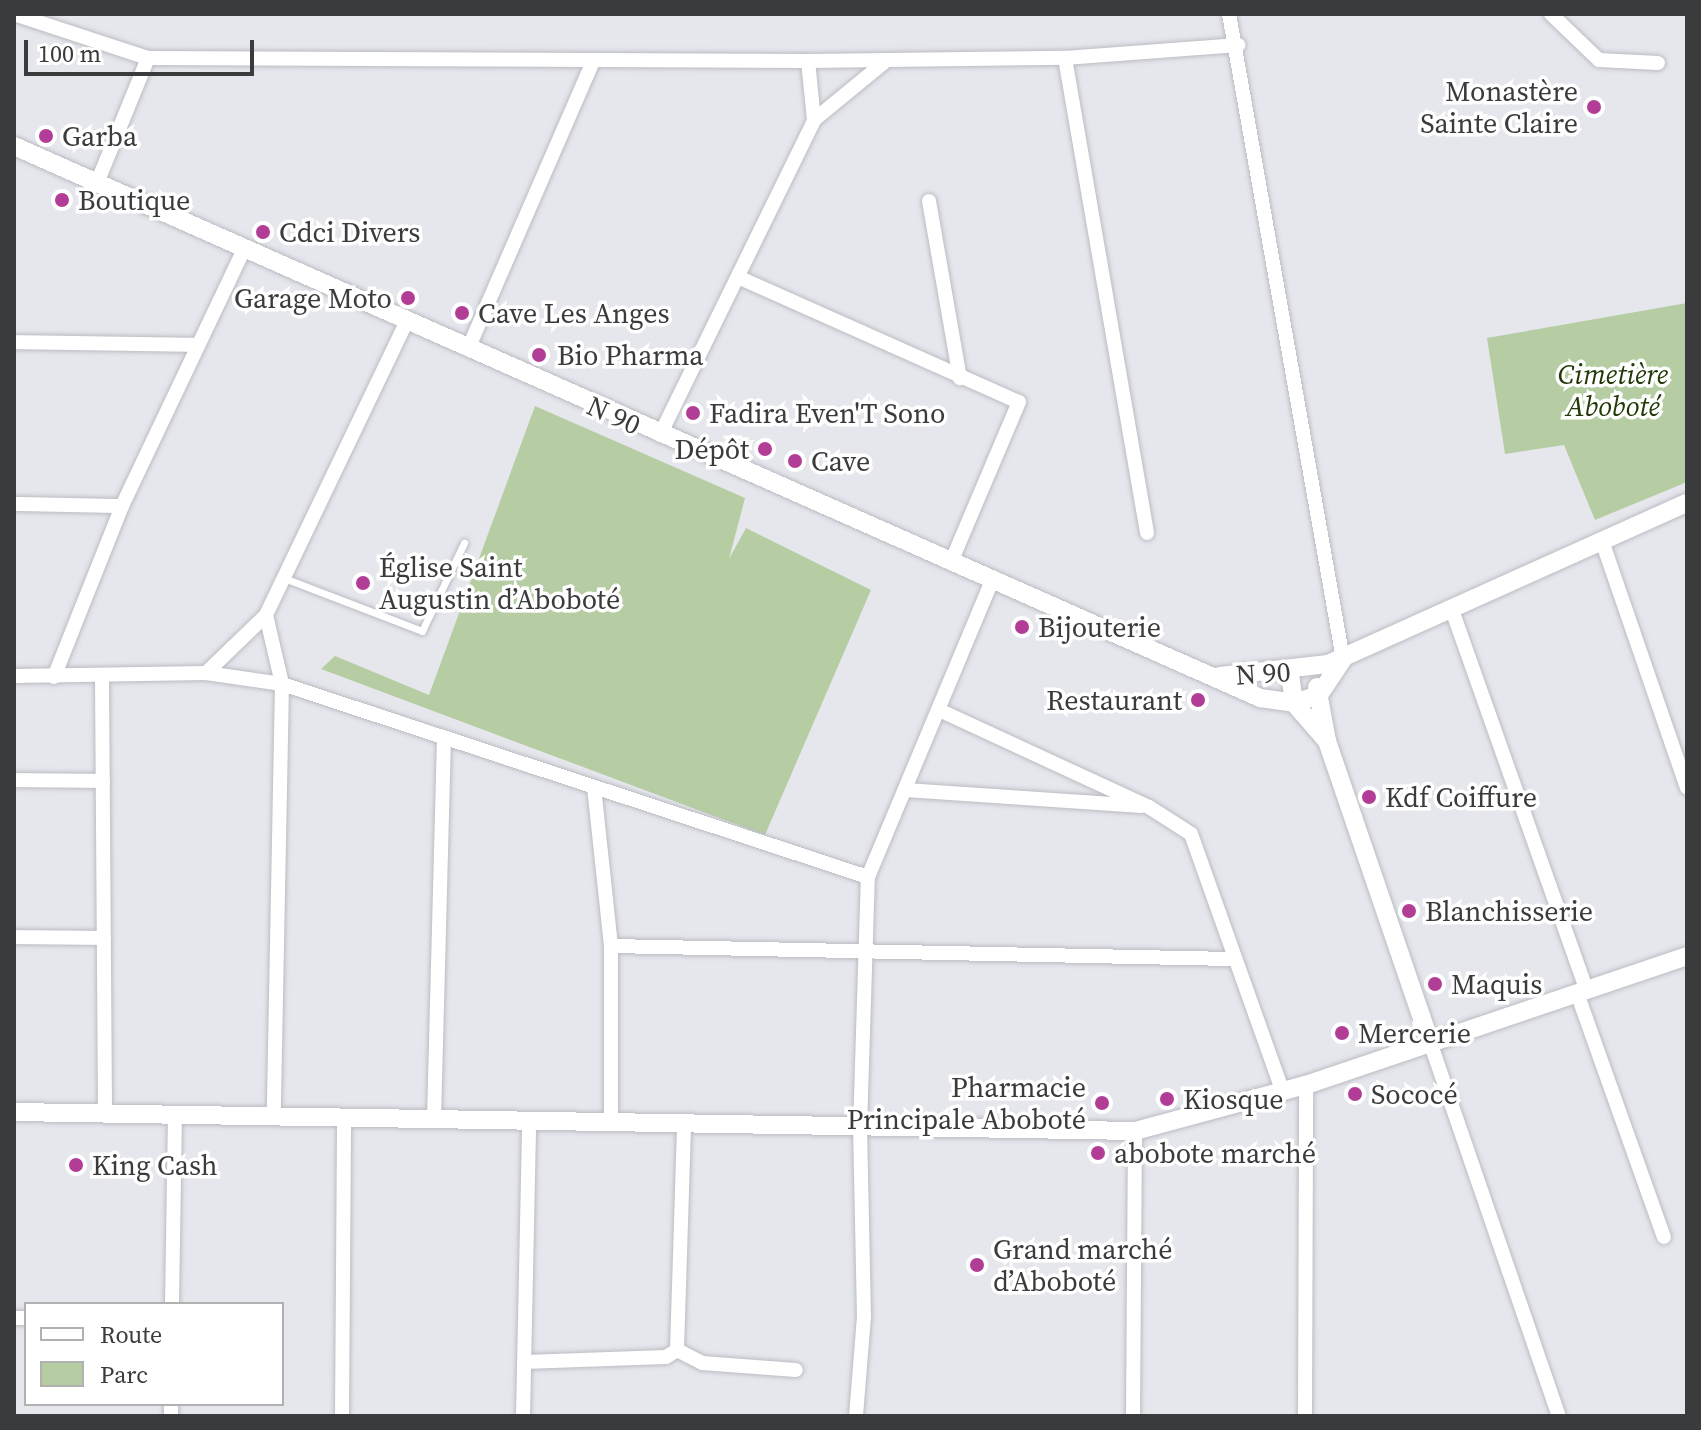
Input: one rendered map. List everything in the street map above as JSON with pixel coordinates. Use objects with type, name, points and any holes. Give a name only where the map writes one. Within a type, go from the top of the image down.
[{"type":"street","points":[[14,14],[148,58],[593,62],[1065,58],[1239,45]]},
{"type":"street","points":[[1229,14],[1239,45],[1343,659],[1319,695]]},
{"type":"street","points":[[1551,14],[1599,60],[1658,63]]},
{"type":"street","points":[[97,183],[148,58]]},
{"type":"street","points":[[1065,58],[1147,533]]},
{"type":"street","points":[[660,435],[740,278],[814,120],[887,60]]},
{"type":"street","points":[[808,61],[814,120]]},
{"type":"street","points":[[468,349],[593,62]]},
{"type":"street","name":"N 90","points":[[14,146],[660,435],[1217,676],[1260,698],[1294,703],[1319,695]]},
{"type":"street","points":[[929,201],[960,378]]},
{"type":"street","points":[[54,677],[122,506],[244,249]]},
{"type":"street","points":[[740,278],[1019,402],[951,562]]},
{"type":"street","points":[[206,673],[266,615],[407,321]]},
{"type":"street","points":[[14,342],[198,345]]},
{"type":"street","name":"N 90","points":[[1217,676],[1300,672],[1343,659],[1687,503]]},
{"type":"street","points":[[14,504],[122,506]]},
{"type":"street","points":[[1602,541],[1687,788]]},
{"type":"street","points":[[856,1416],[864,1317],[860,1128],[863,953],[868,877],[992,580]]},
{"type":"street","points":[[1452,610],[1664,1237]]},
{"type":"street","points":[[266,615],[282,684],[274,1117]]},
{"type":"street","points":[[1300,672],[1319,695],[1327,741],[1559,1416]]},
{"type":"street","points":[[1300,672],[1294,703],[1327,741]]},
{"type":"street","points":[[14,676],[102,679],[206,673],[282,684],[868,877]]},
{"type":"street","points":[[102,679],[105,1112]]},
{"type":"street","points":[[939,710],[1149,807],[1191,834],[1283,1093]]},
{"type":"street","points":[[434,1119],[444,739]]},
{"type":"street","points":[[14,780],[103,781]]},
{"type":"street","points":[[594,787],[611,946],[611,1123]]},
{"type":"street","points":[[906,790],[1149,807]]},
{"type":"street","points":[[14,937],[104,938]]},
{"type":"street","points":[[611,946],[1233,959]]},
{"type":"street","points":[[14,1112],[1135,1131],[1283,1093],[1687,956]]},
{"type":"street","points":[[1305,1416],[1306,1085]]},
{"type":"street","points":[[172,1302],[175,1113]]},
{"type":"street","points":[[342,1416],[344,1119]]},
{"type":"street","points":[[523,1416],[529,1121]]},
{"type":"street","points":[[677,1350],[684,1125]]},
{"type":"street","points":[[1133,1416],[1135,1131]]},
{"type":"street","points":[[524,1362],[666,1357],[677,1350]]},
{"type":"street","points":[[677,1350],[702,1363],[796,1370]]},
{"type":"lane","points":[[284,578],[422,631],[464,543]]},
{"type":"green space","name":"Cimetière Aboboté","points":[[1687,303],[1687,482],[1595,520],[1564,445],[1505,454],[1487,338]]},
{"type":"green space","points":[[535,406],[745,498],[729,559],[746,528],[871,590],[765,835],[321,669],[335,656],[429,695]]},
{"type":"place","name":"Monastère Sainte Claire","points":[[1594,107]]},
{"type":"place","name":"Garba","points":[[46,136]]},
{"type":"place","name":"Boutique","points":[[62,200]]},
{"type":"place","name":"Cdci Divers","points":[[263,232]]},
{"type":"place","name":"Garage Moto","points":[[408,298]]},
{"type":"place","name":"Cave Les Anges","points":[[462,313]]},
{"type":"place","name":"Bio Pharma","points":[[539,355]]},
{"type":"place","name":"Fadira Even'T Sono","points":[[693,413]]},
{"type":"place","name":"Dépôt","points":[[765,449]]},
{"type":"place","name":"Cave","points":[[795,461]]},
{"type":"place","name":"Église Saint Augustin d’Aboboté","points":[[363,583]]},
{"type":"place","name":"Bijouterie","points":[[1022,627]]},
{"type":"place","name":"Restaurant","points":[[1198,700]]},
{"type":"place","name":"Kdf Coiffure","points":[[1369,797]]},
{"type":"place","name":"Blanchisserie","points":[[1409,911]]},
{"type":"place","name":"Maquis","points":[[1435,984]]},
{"type":"place","name":"Mercerie","points":[[1342,1033]]},
{"type":"place","name":"Sococé","points":[[1355,1094]]},
{"type":"place","name":"Kiosque","points":[[1167,1099]]},
{"type":"place","name":"Pharmacie Principale Aboboté","points":[[1102,1103]]},
{"type":"place","name":"abobote marché","points":[[1098,1153]]},
{"type":"place","name":"King Cash","points":[[76,1165]]},
{"type":"place","name":"Grand marché d’Aboboté","points":[[977,1265]]}]
